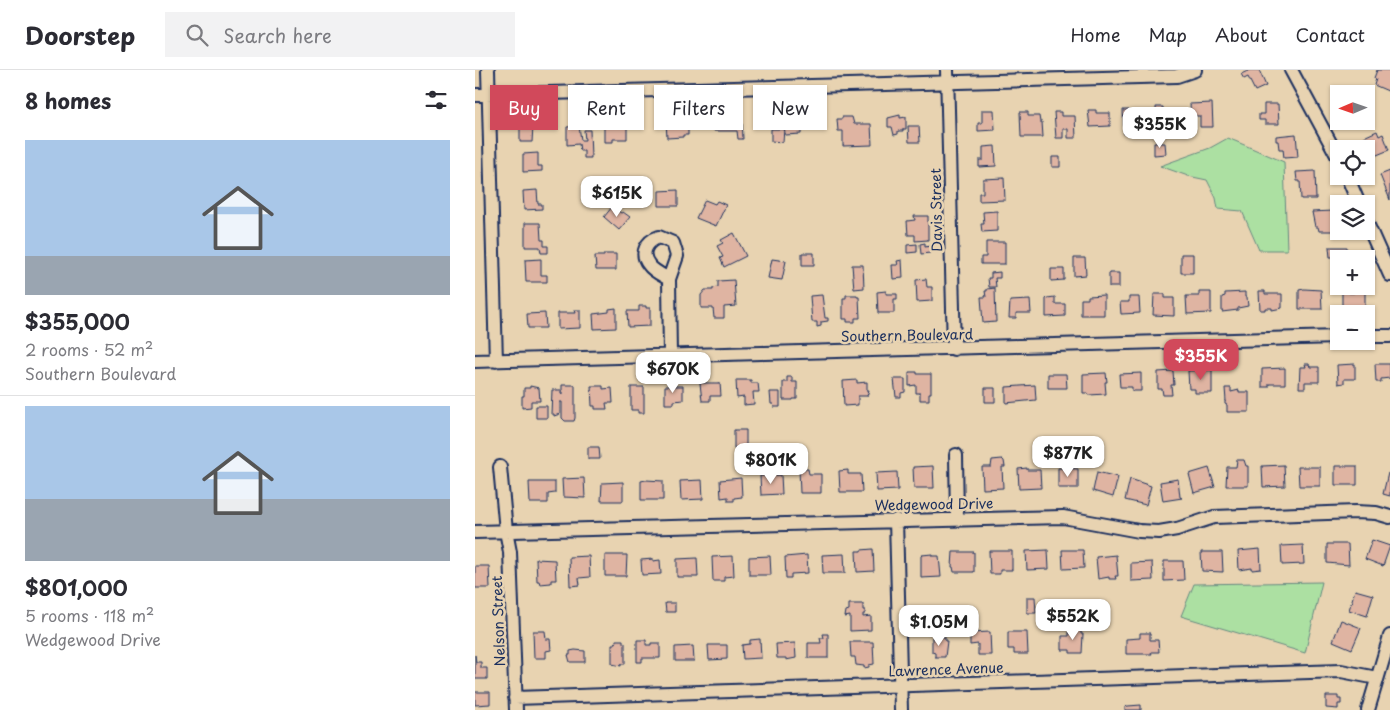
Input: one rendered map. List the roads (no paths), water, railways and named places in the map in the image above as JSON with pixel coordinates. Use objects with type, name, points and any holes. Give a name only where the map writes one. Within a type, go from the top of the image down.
[{"type":"street","points":[[489,70],[496,361]]},
{"type":"street","points":[[475,96],[947,76],[1177,76],[1195,70]]},
{"type":"street","points":[[1291,70],[1330,142]]},
{"type":"street","name":"Davis Street","points":[[947,76],[954,349]]},
{"type":"street","points":[[1375,240],[1390,276]]},
{"type":"street","points":[[669,279],[670,356]]},
{"type":"street","points":[[1375,336],[1390,336]]},
{"type":"street","name":"Southern Boulevard","points":[[475,361],[1330,337]]},
{"type":"street","points":[[956,455],[957,518]]},
{"type":"street","name":"Nelson Street","points":[[500,467],[506,531],[510,552],[515,704]]},
{"type":"street","name":"Wedgewood Drive","points":[[475,532],[957,518],[1063,517],[1139,531],[1159,532],[1214,517],[1356,512],[1376,513],[1390,517]]},
{"type":"street","points":[[896,520],[901,710]]},
{"type":"street","points":[[1368,710],[1390,636]]},
{"type":"street","name":"Lawrence Avenue","points":[[515,704],[901,685],[1341,672],[1377,678]]}]
